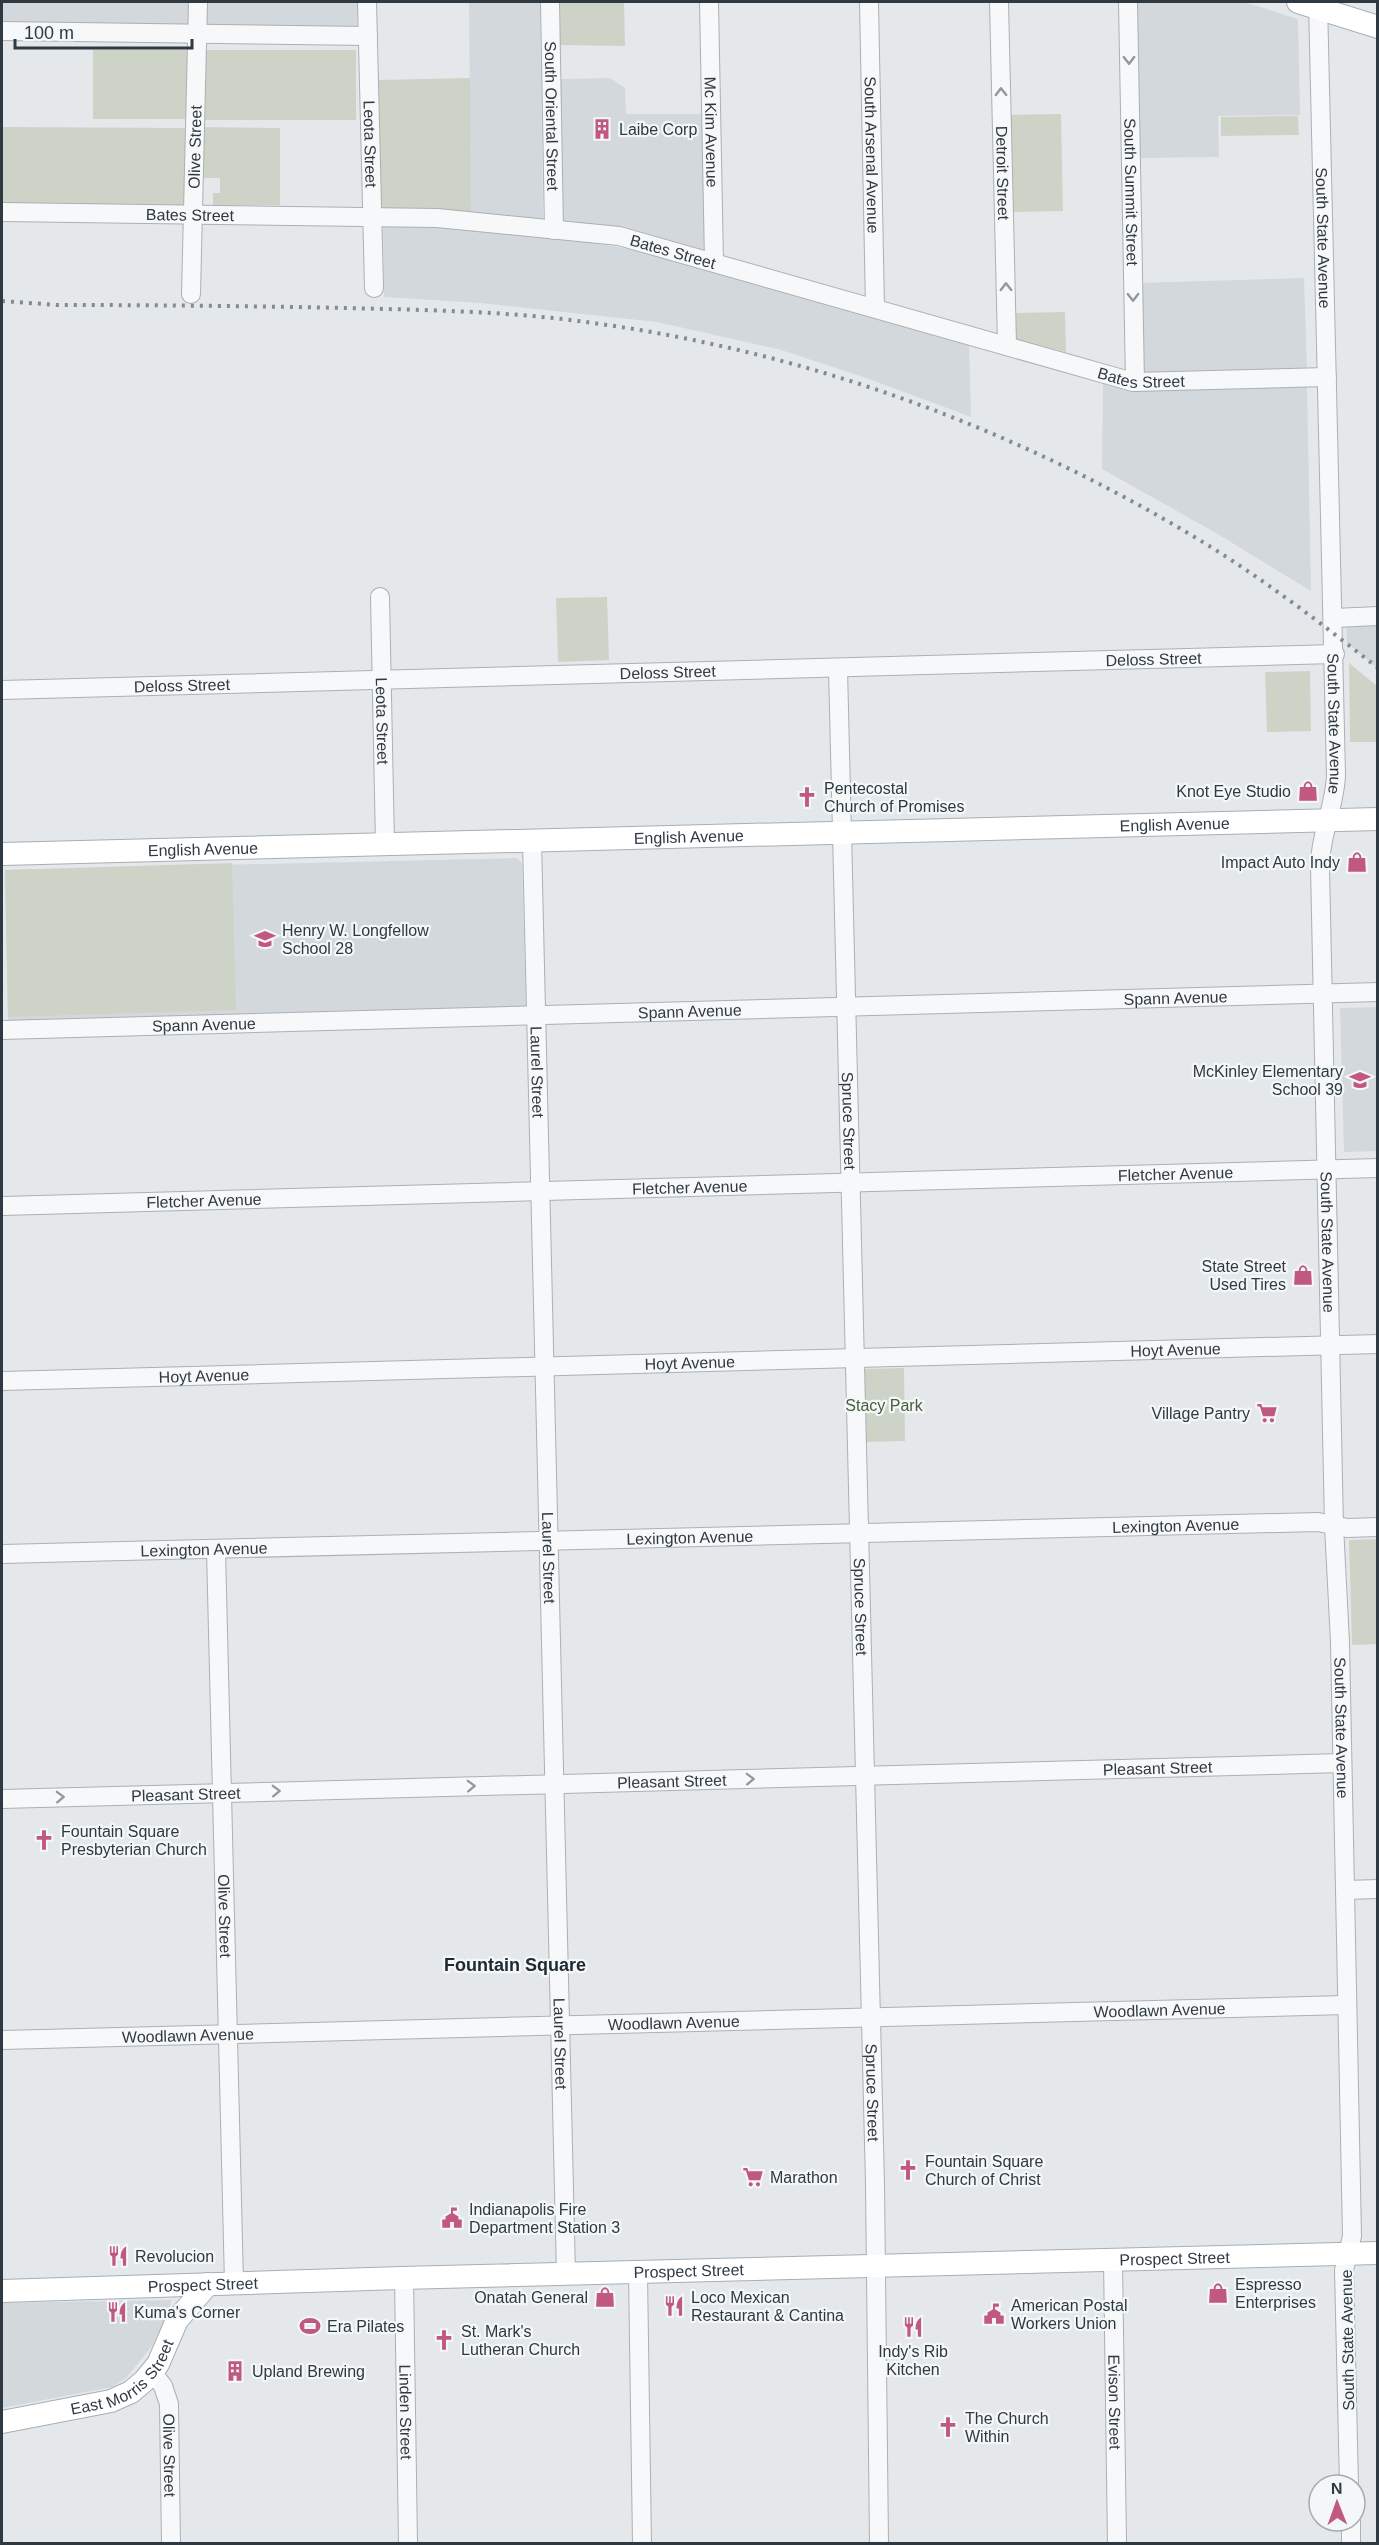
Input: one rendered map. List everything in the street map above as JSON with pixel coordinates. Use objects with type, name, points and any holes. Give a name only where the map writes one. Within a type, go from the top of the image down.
[{"type":"main road","points":[[1312,4],[1377,27]]},
{"type":"main road","name":"English Avenue","points":[[2,854],[1377,819]]},
{"type":"main road","name":"Prospect Street","points":[[2,2291],[404,2278],[1377,2253]]},
{"type":"main road","name":"East Morris Street","points":[[2,2422],[116,2399],[131,2392],[152,2372],[166,2349],[177,2320],[208,2284]]},
{"type":"street","name":"Olive Street","points":[[191,294],[198,2]]},
{"type":"street","name":"Leota Street","points":[[367,2],[374,288]]},
{"type":"street","name":"South Oriental Street","points":[[550,2],[554,230]]},
{"type":"street","name":"Mc Kim Avenue","points":[[709,2],[714,262]]},
{"type":"street","name":"South Arsenal Avenue","points":[[869,2],[875,308]]},
{"type":"street","name":"Detroit Street","points":[[999,2],[1007,345]]},
{"type":"street","name":"South Summit Street","points":[[1128,2],[1135,382]]},
{"type":"street","name":"South State Avenue","points":[[1312,4],[1327,377],[1335,654],[1336,775],[1320,853],[1352,2236],[1344,2270],[1350,2473]]},
{"type":"street","points":[[2,31],[368,36]]},
{"type":"street","name":"Bates Street","points":[[2,212],[458,219],[629,238],[1135,382],[1327,377]]},
{"type":"street","name":"Leota Street","points":[[380,597],[385,844]]},
{"type":"street","points":[[1334,618],[1377,616]]},
{"type":"street","name":"Deloss Street","points":[[2,690],[1335,654]]},
{"type":"street","name":"Spruce Street","points":[[838,669],[871,2018],[879,2544]]},
{"type":"street","name":"Laurel Street","points":[[532,841],[567,2274]]},
{"type":"street","name":"Spann Avenue","points":[[2,1030],[1377,992]]},
{"type":"street","name":"Fletcher Avenue","points":[[2,1206],[1377,1168]]},
{"type":"street","name":"Hoyt Avenue","points":[[2,1381],[1377,1344]]},
{"type":"street","name":"Lexington Avenue","points":[[2,1554],[1318,1522],[1347,1528],[1377,1527]]},
{"type":"street","name":"Olive Street","points":[[216,1550],[234,2283]]},
{"type":"street","name":"Pleasant Street","points":[[2,1799],[1342,1763]]},
{"type":"street","points":[[1345,1890],[1377,1889]]},
{"type":"street","name":"Woodlawn Avenue","points":[[2,2040],[1346,2005]]},
{"type":"street","name":"Evison Street","points":[[1113,2260],[1117,2544]]},
{"type":"street","points":[[638,2273],[642,2544]]},
{"type":"street","name":"Linden Street","points":[[404,2278],[408,2544]]},
{"type":"street","name":"Olive Street","points":[[152,2372],[163,2386],[169,2404],[171,2544]]},
{"type":"shaded area","points":[[2,2],[190,2],[190,27],[2,24]]},
{"type":"shaded area","points":[[203,2],[357,2],[357,28],[203,25]]},
{"type":"shaded area","points":[[469,2],[540,2],[543,220],[471,213]]},
{"type":"shaded area","points":[[1135,2],[1244,2],[1298,19],[1300,115],[1218,116],[1219,157],[1138,158]]},
{"type":"shaded area","points":[[610,78],[625,88],[626,114],[702,114],[705,252],[559,222],[559,79]]},
{"type":"shaded area","points":[[383,225],[446,226],[571,239],[635,250],[969,344],[971,417],[869,379],[778,349],[657,322],[481,303],[384,297]]},
{"type":"shaded area","points":[[1304,278],[1307,369],[1140,373],[1138,283]]},
{"type":"shaded area","points":[[1103,381],[1307,386],[1311,591],[1216,533],[1102,469]]},
{"type":"shaded area","points":[[1377,622],[1377,668],[1347,643],[1346,623]]},
{"type":"shaded area","name":"Henry W. Longfellow School 28","points":[[517,858],[522,863],[526,1008],[8,1021],[5,870]]},
{"type":"shaded area","name":"McKinley Elementary School 39","points":[[1377,1007],[1377,1151],[1344,1152],[1340,1008]]},
{"type":"shaded area","points":[[171,2300],[170,2308],[152,2346],[126,2378],[112,2387],[2,2408],[2,2303]]},
{"type":"green space","points":[[559,2],[624,2],[625,46],[560,45]]},
{"type":"green space","points":[[93,50],[189,50],[188,119],[93,119]]},
{"type":"green space","points":[[200,50],[356,50],[356,120],[200,120]]},
{"type":"green space","points":[[470,78],[471,212],[381,208],[378,80]]},
{"type":"green space","points":[[1061,114],[1063,211],[1011,212],[1009,115]]},
{"type":"green space","points":[[1298,116],[1299,135],[1221,136],[1221,117]]},
{"type":"green space","points":[[2,127],[186,128],[185,205],[2,203]]},
{"type":"green space","points":[[200,127],[280,128],[280,205],[213,205],[213,193],[220,193],[220,178],[200,178]]},
{"type":"green space","points":[[1065,312],[1066,352],[1015,338],[1015,313]]},
{"type":"green space","points":[[607,597],[609,660],[558,662],[556,598]]},
{"type":"green space","points":[[1349,663],[1377,686],[1377,742],[1350,742]]},
{"type":"green space","points":[[1310,671],[1311,731],[1267,732],[1265,672]]},
{"type":"green space","points":[[232,863],[236,1010],[8,1017],[5,870]]},
{"type":"green space","name":"Stacy Park","points":[[904,1368],[905,1441],[865,1442],[864,1369]]},
{"type":"green space","points":[[1377,1539],[1377,1644],[1352,1645],[1349,1540]]},
{"type":"railway","points":[[2,301],[57,305],[310,307],[491,313],[578,321],[661,334],[743,351],[824,373],[904,399],[982,429],[1059,464],[1133,502],[1228,558],[1294,603],[1378,668]]},
{"type":"place","name":"Laibe Corp","points":[[602,129]]},
{"type":"place","name":"Knot Eye Studio","points":[[1308,791]]},
{"type":"place","name":"Pentecostal Church of Promises","points":[[807,797]]},
{"type":"place","name":"Impact Auto Indy","points":[[1357,862]]},
{"type":"place","name":"Henry W. Longfellow School 28","points":[[265,939]]},
{"type":"place","name":"McKinley Elementary School 39","points":[[1360,1080]]},
{"type":"place","name":"State Street Used Tires","points":[[1303,1275]]},
{"type":"place","name":"Village Pantry","points":[[1267,1413]]},
{"type":"place","name":"Fountain Square Presbyterian Church","points":[[44,1840]]},
{"type":"place","name":"Fountain Square Church of Christ","points":[[908,2170]]},
{"type":"place","name":"Marathon","points":[[753,2177]]},
{"type":"place","name":"Indianapolis Fire Department Station 3","points":[[452,2218]]},
{"type":"place","name":"Revolucion","points":[[118,2256]]},
{"type":"place","name":"Espresso Enterprises","points":[[1218,2293]]},
{"type":"place","name":"Onatah General","points":[[605,2297]]},
{"type":"place","name":"Loco Mexican Restaurant & Cantina","points":[[674,2306]]},
{"type":"place","name":"Kuma's Corner","points":[[117,2312]]},
{"type":"place","name":"American Postal Workers Union","points":[[994,2314]]},
{"type":"place","name":"Era Pilates","points":[[310,2326]]},
{"type":"place","name":"Indy's Rib Kitchen","points":[[913,2327]]},
{"type":"place","name":"St. Mark's Lutheran Church","points":[[444,2340]]},
{"type":"place","name":"Upland Brewing","points":[[235,2371]]},
{"type":"place","name":"The Church Within","points":[[948,2427]]},
{"type":"district","name":"Fountain Square","points":[[515,1965]]}]
